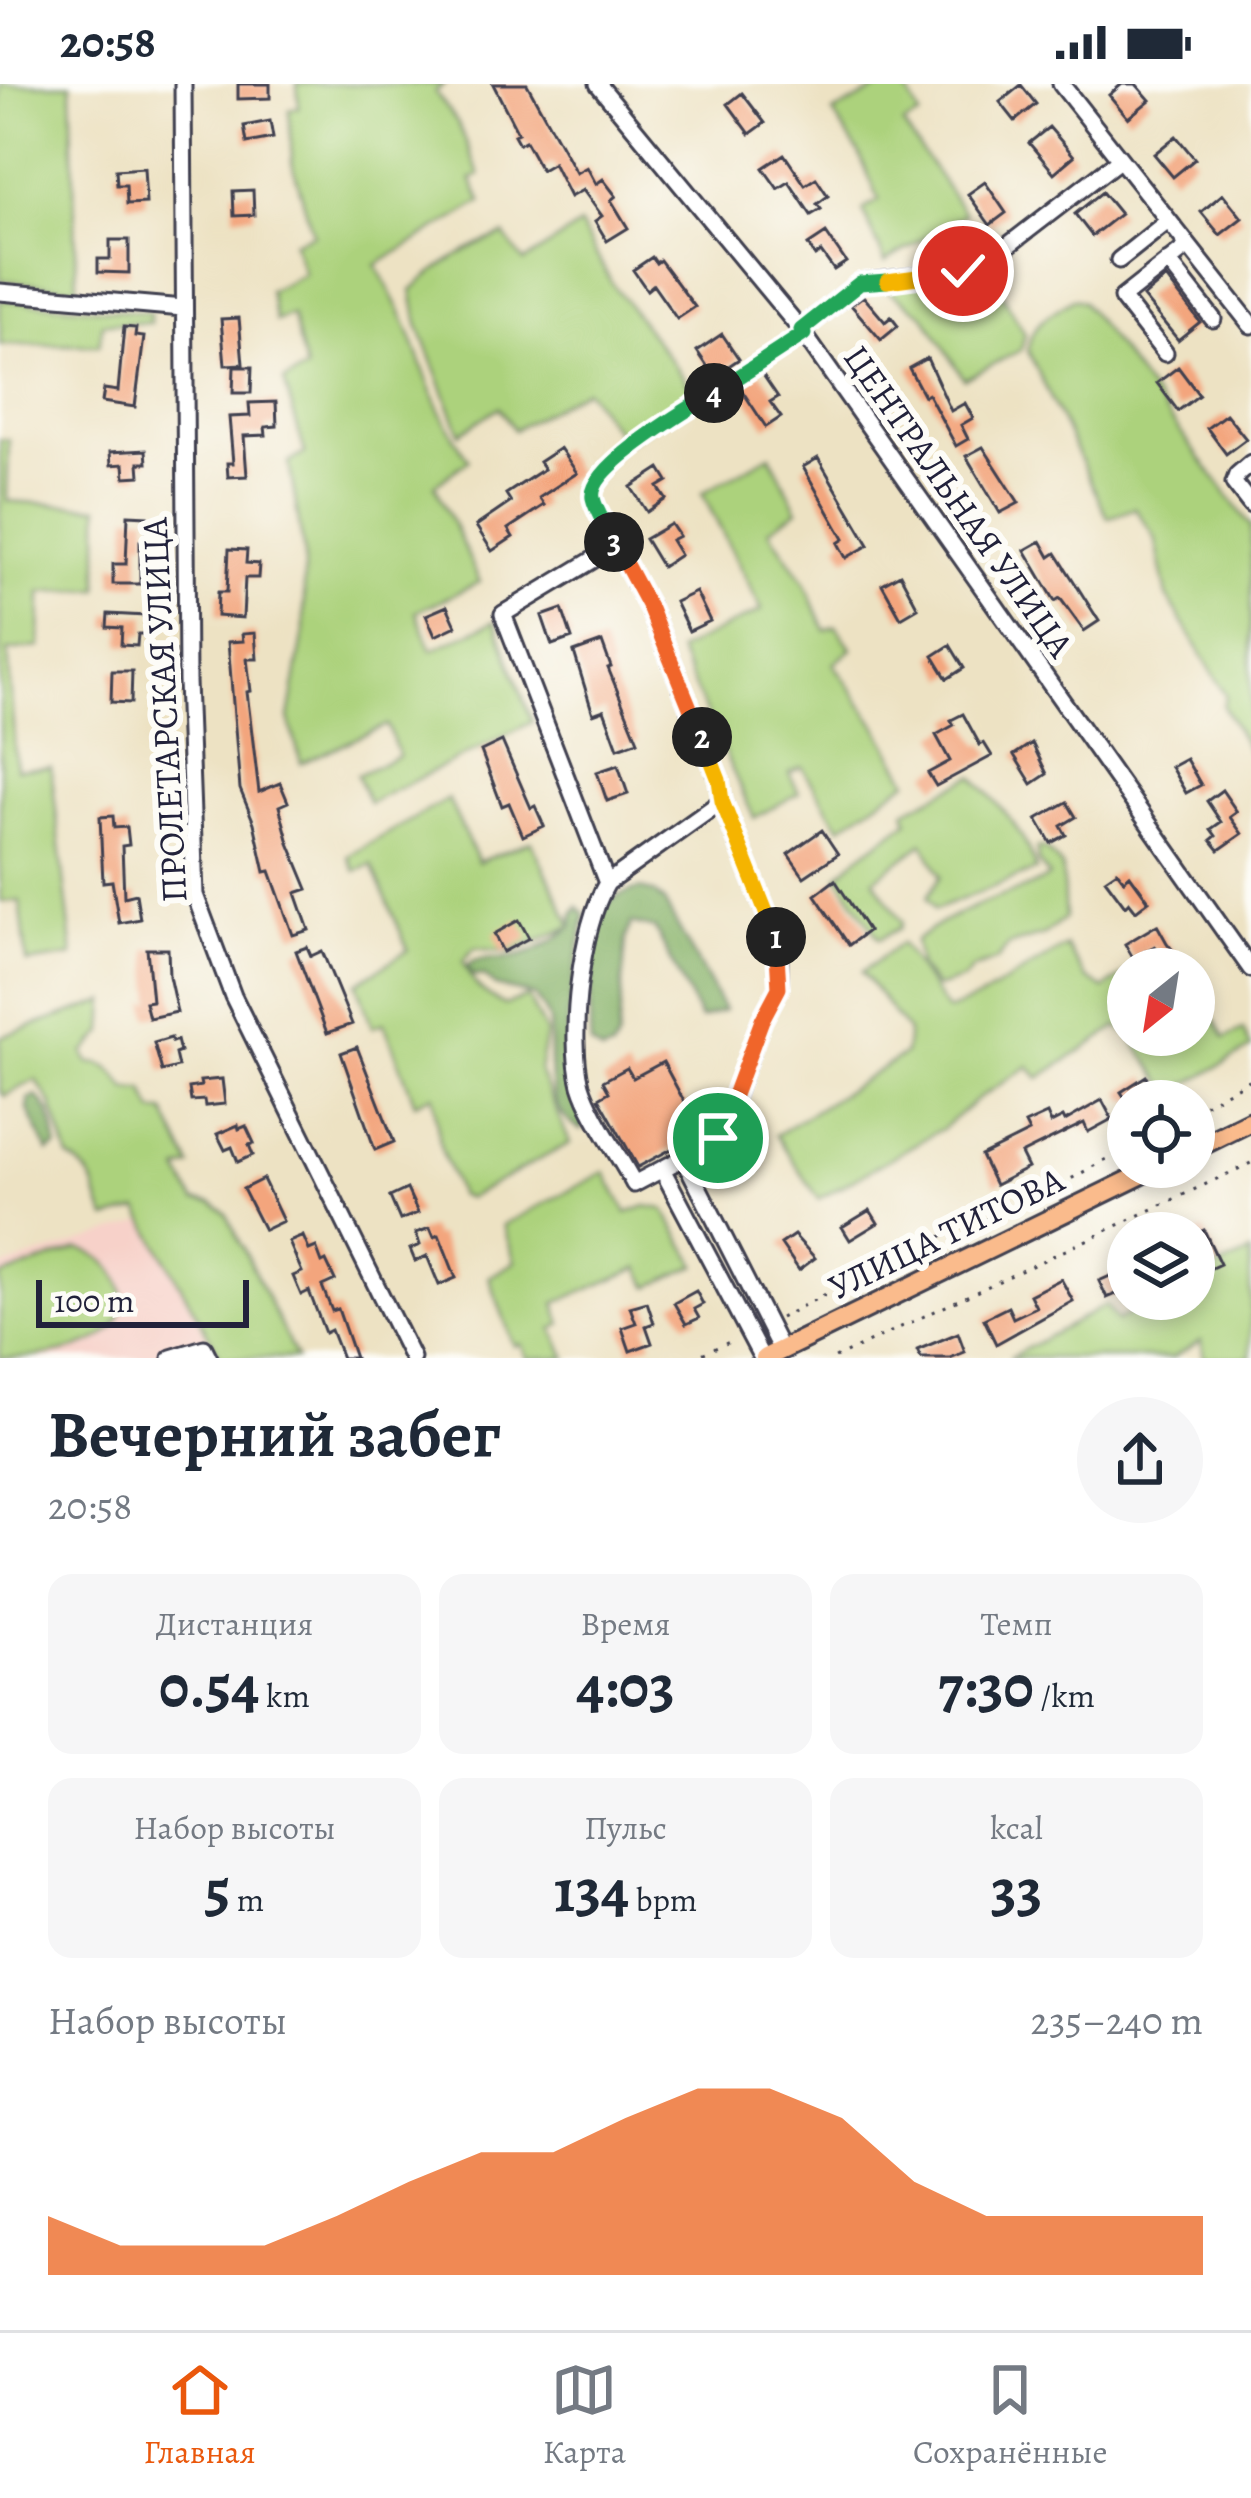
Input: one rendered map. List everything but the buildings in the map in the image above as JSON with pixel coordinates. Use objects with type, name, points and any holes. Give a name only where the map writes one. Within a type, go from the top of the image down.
[{"type":"main road","points":[[1215,1139],[1251,1121]]},
{"type":"main road","name":"УЛИЦА ТИТОВА","points":[[769,1356],[1114,1188]]},
{"type":"street","name":"ПРОЛЕТАРСКАЯ УЛИЦА","points":[[183,84],[187,681],[195,895],[232,996],[412,1358]]},
{"type":"street","name":"ЦЕНТРАЛЬНАЯ УЛИЦА","points":[[598,84],[802,332],[1251,969]]},
{"type":"street","points":[[1061,84],[1251,325]]},
{"type":"street","points":[[802,332],[860,283],[963,271],[989,260],[1119,160]]},
{"type":"street","points":[[1120,260],[1168,221]]},
{"type":"street","points":[[1165,353],[1122,298],[1188,246]]},
{"type":"street","points":[[1168,261],[1213,319]]},
{"type":"street","points":[[0,292],[183,308]]},
{"type":"street","points":[[1251,463],[1234,483],[1251,505]]},
{"type":"street","points":[[607,883],[503,614],[616,546],[650,609],[779,945],[779,988],[762,1020],[718,1138],[634,1184],[582,1086],[578,1044],[582,967],[599,895],[607,883],[722,801]]},
{"type":"street","points":[[683,1157],[768,1324],[769,1356]]},
{"type":"street","points":[[662,1169],[749,1333],[769,1356]]},
{"type":"street","points":[[171,1358],[204,1348],[209,1358]]},
{"type":"path","points":[[616,546],[592,498],[593,486],[642,441],[802,332]]},
{"type":"path","points":[[1215,1098],[1251,1078]]},
{"type":"path","points":[[768,1324],[919,1245],[1026,1204],[1107,1159]]},
{"type":"path","points":[[835,1358],[1251,1162]]},
{"type":"path","points":[[692,1358],[749,1333]]},
{"type":"shaded area","points":[[145,1221],[217,1358],[0,1358],[0,1268]]},
{"type":"green space","points":[[0,84],[71,84],[77,288],[0,280]]},
{"type":"green space","points":[[297,84],[445,84],[435,92],[458,123],[480,175],[471,179],[482,202],[376,265],[403,317],[439,409],[469,460],[435,485],[480,582],[416,612],[432,650],[495,621],[532,722],[369,803],[357,775],[399,756],[387,725],[301,763],[289,718],[304,631],[304,553],[289,463],[305,453],[284,381],[306,370],[292,315],[276,321],[269,291],[304,274],[293,242],[313,234],[292,162],[289,110],[299,107]]},
{"type":"green space","points":[[888,84],[904,84],[920,116],[903,125],[965,214],[885,262],[863,210],[879,200],[859,153],[833,113]]},
{"type":"green space","points":[[580,225],[611,282],[697,395],[625,443],[585,389],[514,430],[499,407],[460,433],[418,324],[412,290],[444,264],[491,240],[504,235],[524,262]]},
{"type":"green space","points":[[977,272],[992,276],[1025,334],[1021,350],[964,379],[924,315],[886,289]]},
{"type":"green space","points":[[1073,299],[1082,301],[1251,526],[1251,755],[1223,706],[1226,695],[1167,596],[1155,537],[1135,508],[1108,518],[1028,351],[1037,326]]},
{"type":"green space","points":[[0,300],[150,313],[150,323],[103,323],[99,345],[0,345]]},
{"type":"green space","points":[[0,439],[9,440],[7,501],[99,507],[99,589],[41,592],[40,647],[8,651],[16,769],[51,767],[73,956],[27,963],[20,901],[0,902]]},
{"type":"green space","points":[[770,455],[798,510],[769,530],[804,581],[825,630],[836,626],[852,649],[834,664],[908,781],[840,827],[802,767],[789,773],[799,793],[754,818],[678,651],[762,610],[702,493]]},
{"type":"green space","points":[[973,776],[1018,831],[1036,870],[935,910],[927,897],[941,876],[923,843],[874,879],[902,922],[900,928],[879,939],[838,876],[908,821],[905,811]]},
{"type":"green space","points":[[448,799],[478,862],[531,841],[572,926],[512,952],[474,948],[463,961],[474,983],[497,1001],[505,1005],[528,997],[546,1034],[539,1071],[570,1143],[468,1198],[459,1196],[440,1146],[433,1095],[415,1103],[384,1023],[372,1027],[357,983],[408,950],[372,865],[355,871],[348,856]]},
{"type":"green space","points":[[1037,848],[1046,849],[1062,867],[1065,918],[1044,935],[1009,945],[997,960],[972,969],[964,979],[936,988],[920,968],[915,941],[963,912],[1049,876],[1038,862]]},
{"type":"green space","points":[[640,889],[664,902],[724,1010],[700,1019],[655,929],[631,923],[618,1038],[612,1050],[602,1053],[591,1045],[590,1034],[599,923],[613,899]]},
{"type":"green space","points":[[578,907],[585,914],[571,995],[567,1057],[584,1123],[581,1130],[559,1110],[554,1097],[549,1022],[535,996],[495,986],[484,976],[473,976],[467,966],[539,948],[572,926]]},
{"type":"green space","points":[[901,943],[947,1011],[978,999],[1066,946],[1086,978],[1107,987],[1107,1034],[1039,1078],[1029,1066],[943,1128],[819,1199],[776,1135],[905,1054],[908,1032],[862,972]]},
{"type":"green space","points":[[106,1001],[104,1032],[84,1053],[89,1063],[107,1067],[127,1090],[144,1090],[154,1112],[165,1112],[191,1166],[179,1171],[195,1201],[213,1203],[226,1213],[296,1358],[221,1358],[139,1210],[107,1219],[92,1179],[69,1158],[51,1103],[36,1080],[4,1096],[0,1089],[0,1037]]},
{"type":"green space","points":[[1215,1020],[1225,1038],[1243,1030],[1251,1048],[1194,1080],[1162,1080],[1144,1056],[1215,1056]]},
{"type":"green space","points":[[36,1096],[49,1112],[55,1133],[57,1147],[48,1152],[28,1110],[29,1099]]},
{"type":"green space","points":[[605,1172],[627,1213],[646,1206],[664,1209],[697,1265],[649,1287],[639,1268],[555,1303],[562,1324],[553,1329],[567,1358],[527,1358],[521,1344],[514,1346],[489,1277],[515,1262],[503,1225]]},
{"type":"green space","points":[[78,1249],[106,1262],[115,1273],[123,1301],[113,1328],[64,1352],[0,1358],[0,1277]]},
{"type":"green space","points":[[1250,1253],[1251,1358],[1204,1358],[1201,1341],[1172,1358],[1009,1358],[1106,1305],[1107,1320],[1215,1320],[1215,1269]]},
{"type":"route","points":[[718,1138],[762,1020],[779,988],[779,945],[650,609],[592,498],[593,486],[626,453],[804,334],[801,330],[860,283],[963,271]]}]
